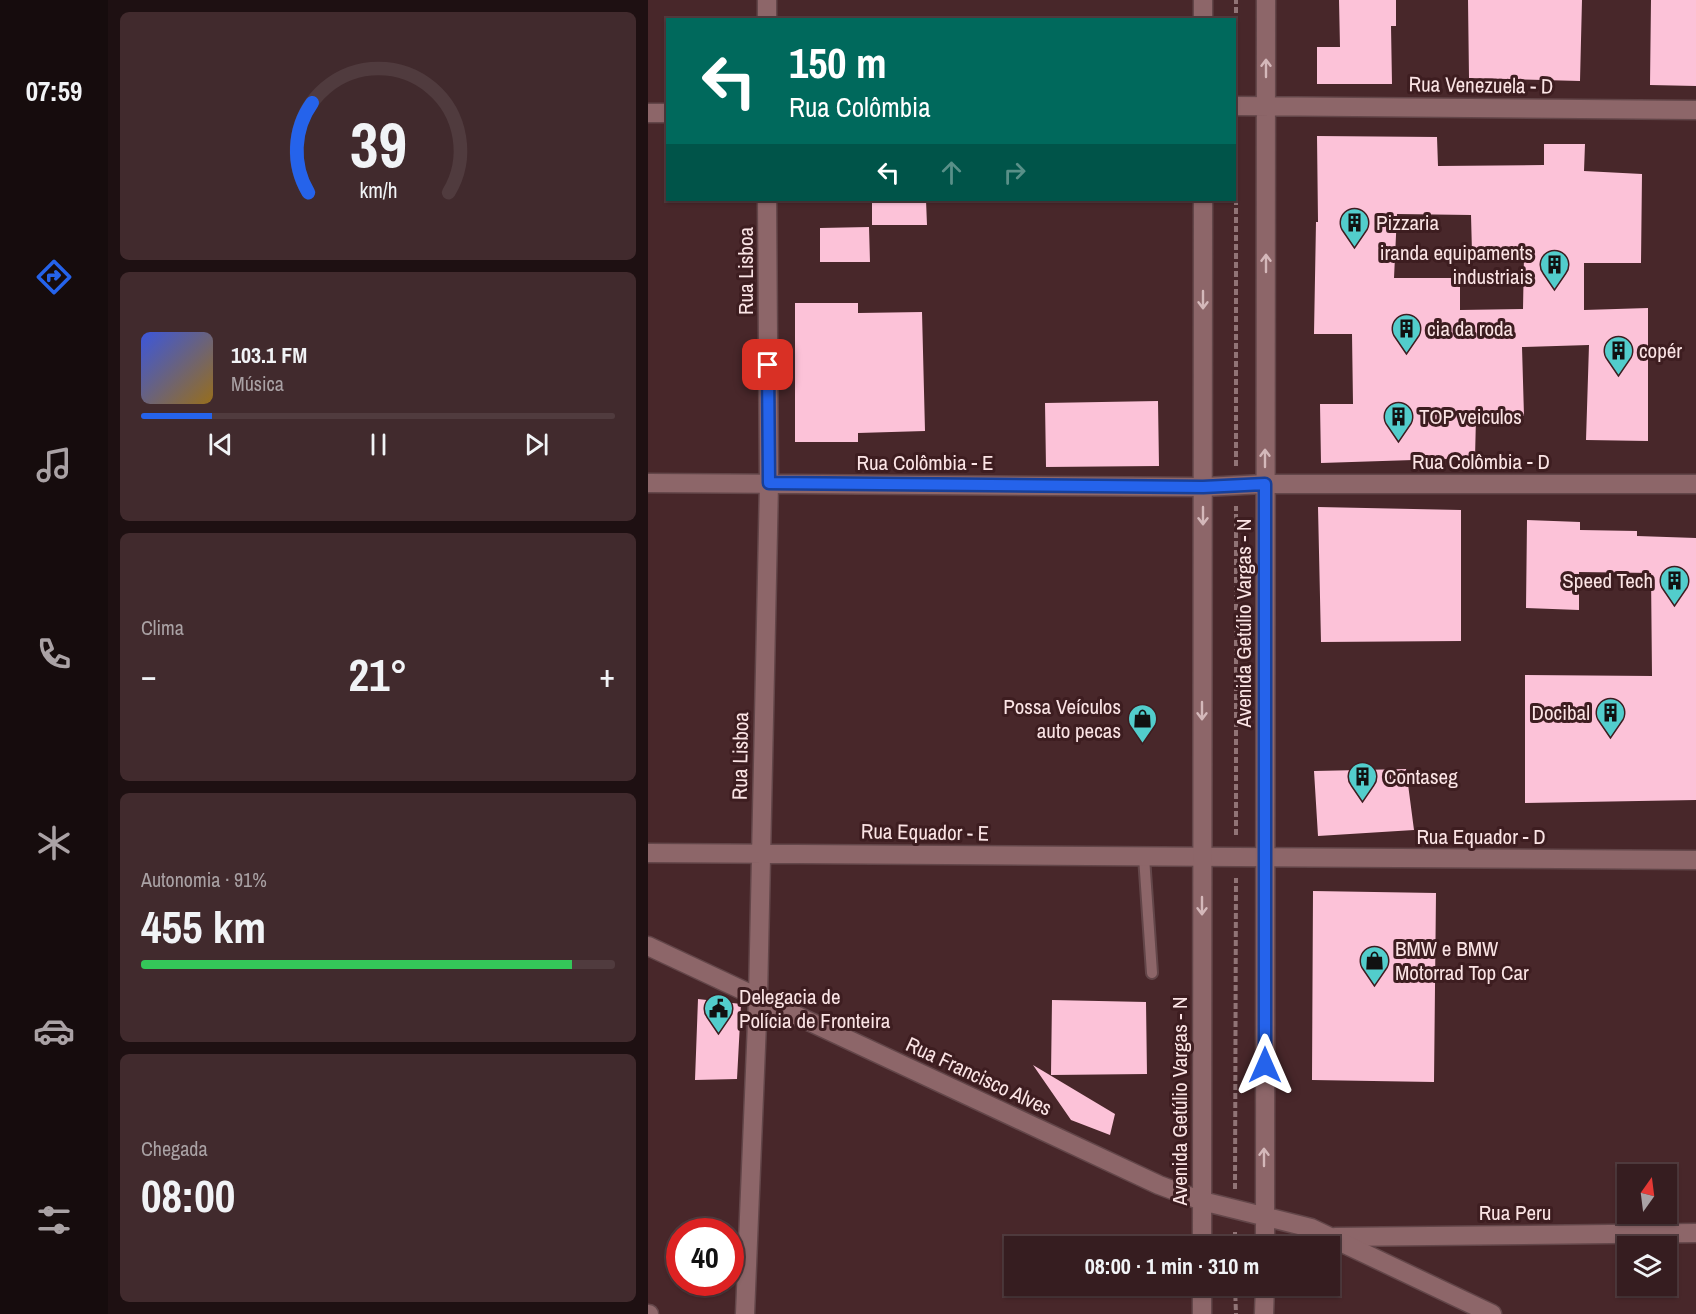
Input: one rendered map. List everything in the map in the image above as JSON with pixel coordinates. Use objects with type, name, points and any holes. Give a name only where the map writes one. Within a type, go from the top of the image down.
[{"type":"street","points":[[767,0],[767,18]]},
{"type":"street","points":[[1203,0],[1203,18]]},
{"type":"street","name":"Avenida Getúlio Vargas - N","points":[[1264,1236],[1267,857],[1266,0]]},
{"type":"street","name":"Rua Venezuela - D","points":[[1236,106],[1696,110]]},
{"type":"street","points":[[648,113],[666,113]]},
{"type":"street","name":"Rua Lisboa","points":[[745,1314],[758,998],[769,483],[767,201]]},
{"type":"street","name":"Avenida Getúlio Vargas - N","points":[[1202,1236],[1203,201]]},
{"type":"street","name":"Rua Colômbia - E","points":[[648,483],[1203,487],[1236,485]]},
{"type":"street","name":"Rua Colômbia - D","points":[[1236,485],[1696,484]]},
{"type":"street","name":"Rua Equador - E","points":[[648,853],[1236,857]]},
{"type":"street","name":"Rua Equador - D","points":[[1236,857],[1696,860]]},
{"type":"street","name":"Rua Francisco Alves","points":[[648,946],[1159,1185],[1202,1201],[1264,1215],[1332,1236]]},
{"type":"street","name":"Rua Peru","points":[[1340,1237],[1696,1233]]},
{"type":"street","points":[[1340,1240],[1402,1273],[1492,1314]]},
{"type":"street","points":[[1202,1296],[1202,1314]]},
{"type":"street","points":[[1264,1296],[1264,1314]]},
{"type":"lane","points":[[1144,857],[1152,973]]},
{"type":"path","points":[[1236,0],[1236,18]]},
{"type":"path","points":[[1235,201],[1235,1209]]},
{"type":"path","points":[[1235,1296],[1236,1314]]},
{"type":"building","points":[[1339,0],[1396,0],[1396,26],[1391,26],[1392,84],[1317,84],[1317,47],[1340,47]]},
{"type":"building","points":[[1468,0],[1582,0],[1580,81],[1469,78]]},
{"type":"building","points":[[1651,0],[1696,0],[1696,86],[1650,85]]},
{"type":"building","points":[[1317,136],[1437,137],[1438,166],[1544,165],[1544,144],[1585,144],[1584,171],[1642,174],[1641,263],[1584,263],[1584,310],[1648,308],[1648,441],[1586,440],[1589,345],[1522,347],[1524,416],[1476,417],[1475,458],[1321,463],[1320,404],[1353,404],[1352,334],[1314,334],[1316,222],[1318,222]],"holes":[[[1397,214],[1471,215],[1472,253],[1524,254],[1523,309],[1460,310],[1460,278],[1394,278]]]},
{"type":"building","points":[[872,201],[926,201],[927,225],[872,225]]},
{"type":"building","points":[[869,227],[870,262],[820,262],[820,228]]},
{"type":"building","points":[[795,303],[858,303],[858,313],[922,312],[925,431],[858,433],[858,442],[795,442]]},
{"type":"building","points":[[1158,401],[1159,466],[1046,467],[1045,403]]},
{"type":"building","points":[[1318,507],[1461,510],[1461,641],[1321,642]]},
{"type":"building","name":"Docibal","points":[[1527,520],[1580,522],[1580,530],[1637,531],[1637,536],[1696,538],[1696,800],[1525,803],[1525,675],[1652,676],[1651,573],[1579,572],[1579,610],[1526,608]]},
{"type":"building","name":"Contaseg","points":[[1406,769],[1414,830],[1318,836],[1314,771]]},
{"type":"building","name":"BMW e BMW Motorrad Top Car","points":[[1313,891],[1436,893],[1434,1082],[1312,1080]]},
{"type":"building","points":[[698,999],[741,1004],[737,1079],[695,1080]]},
{"type":"building","points":[[1052,1000],[1146,1002],[1147,1074],[1051,1075]]},
{"type":"building","points":[[1033,1065],[1115,1114],[1110,1135],[1071,1120]]},
{"type":"place","name":"Pizzaria","points":[[1355,248]]},
{"type":"place","name":"iranda equipaments industriais","points":[[1554,290]]},
{"type":"place","name":"cia da roda","points":[[1406,354]]},
{"type":"place","name":"copér","points":[[1618,376]]},
{"type":"place","name":"TOP veiculos","points":[[1398,442]]},
{"type":"place","name":"Speed Tech","points":[[1674,606]]},
{"type":"place","name":"Docibal","points":[[1611,738]]},
{"type":"place","name":"Possa Veículos auto pecas","points":[[1142,744]]},
{"type":"place","name":"Contaseg","points":[[1363,802]]},
{"type":"place","name":"BMW e BMW Motorrad Top Car","points":[[1374,986]]},
{"type":"place","name":"Delegacia de Polícia de Fronteira","points":[[718,1034]]},
{"type":"route","points":[[768,365],[769,483],[1203,487],[1265,484],[1267,857],[1265,1065]]}]
